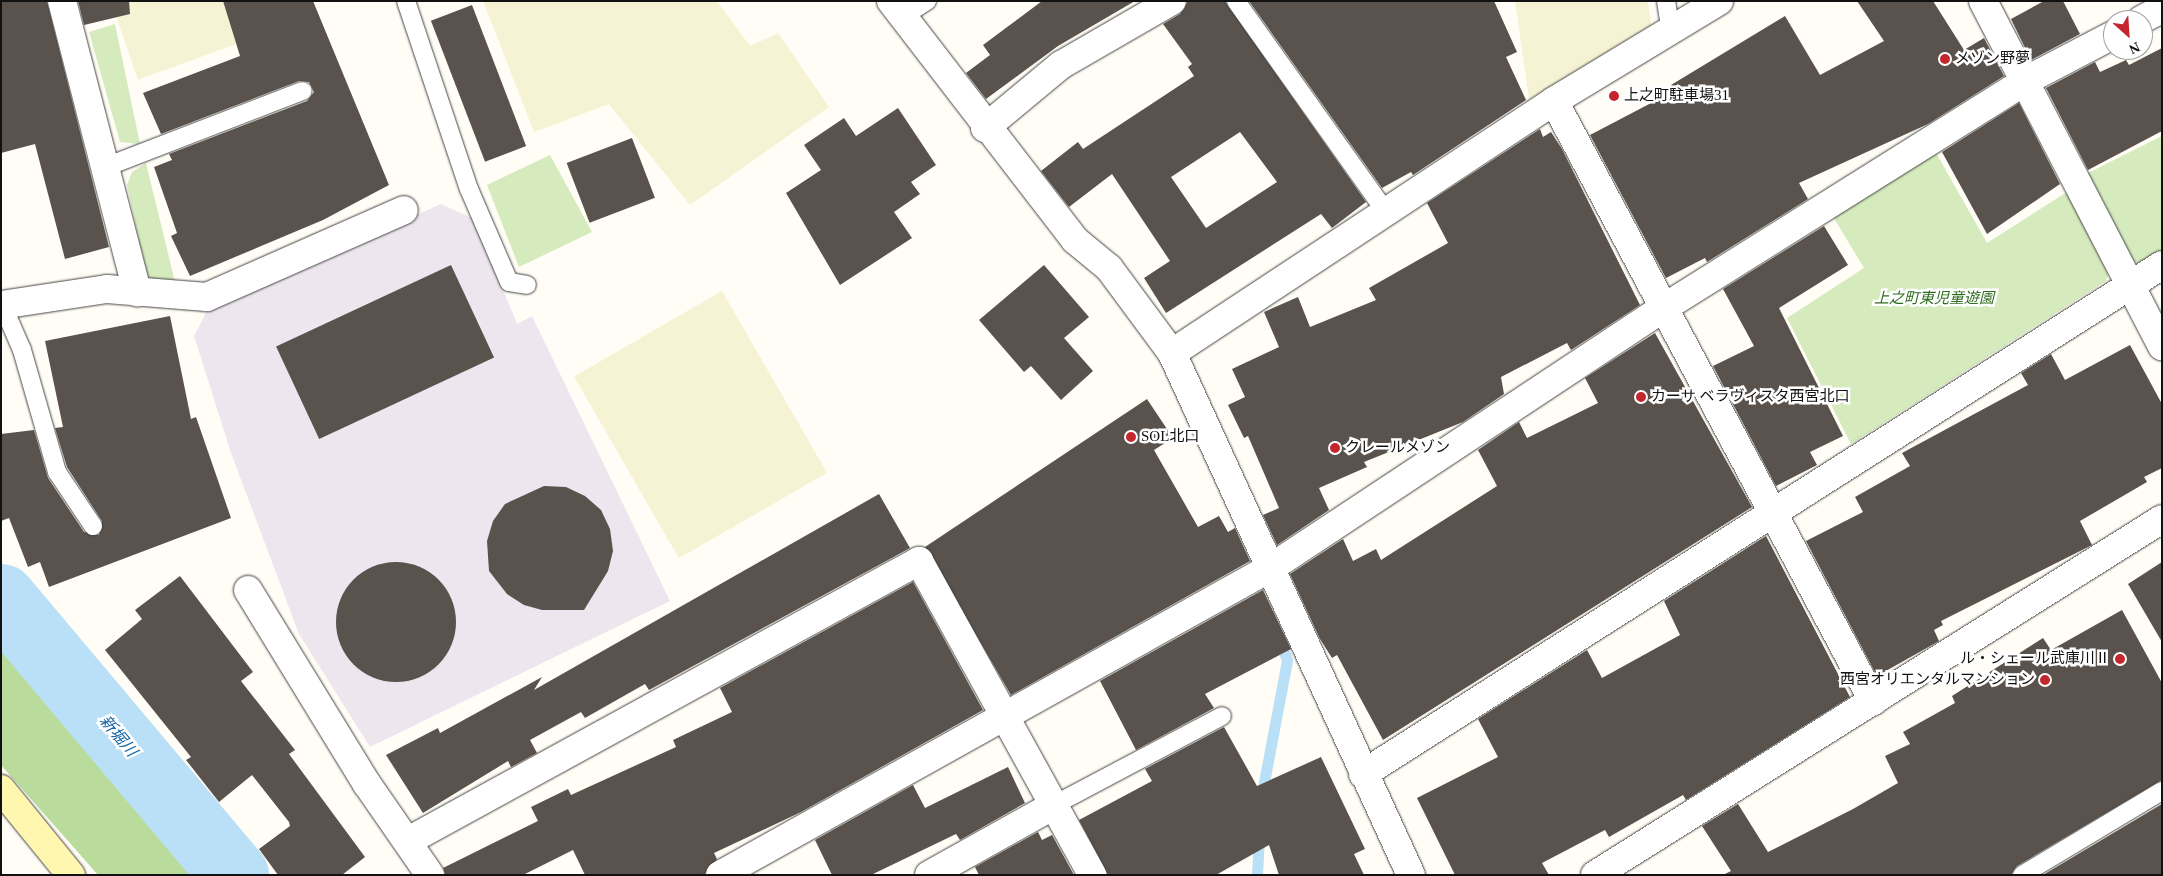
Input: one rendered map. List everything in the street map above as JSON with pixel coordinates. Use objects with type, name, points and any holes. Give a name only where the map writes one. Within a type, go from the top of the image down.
[{"type":"main road","points":[[1,789],[72,875]]},
{"type":"street","points":[[62,1],[104,168],[138,292]]},
{"type":"street","points":[[985,128],[1061,65],[1172,1]]},
{"type":"street","points":[[1172,353],[1554,101],[1719,1]]},
{"type":"street","points":[[1983,1],[2162,346]]},
{"type":"street","points":[[896,9],[985,128],[1075,240],[1109,268],[1172,353],[1272,567],[1363,774],[1410,875]]},
{"type":"street","points":[[720,875],[1272,567],[1662,309],[2025,81],[2103,40]]},
{"type":"street","points":[[1554,101],[1662,309],[1873,701]]},
{"type":"street","points":[[2,303],[108,289],[206,297],[404,210]]},
{"type":"street","points":[[1363,774],[2129,282],[2162,265]]},
{"type":"street","points":[[1595,875],[2162,519]]},
{"type":"street","points":[[408,841],[919,561],[1092,875]]},
{"type":"street","points":[[248,590],[367,784],[430,875]]},
{"type":"street","points":[[928,875],[1054,805]]},
{"type":"lane","points":[[406,1],[469,189],[509,282],[527,285]]},
{"type":"lane","points":[[896,9],[927,1]]},
{"type":"lane","points":[[1236,1],[1386,212]]},
{"type":"lane","points":[[1666,1],[1671,31]]},
{"type":"lane","points":[[104,168],[302,91]]},
{"type":"lane","points":[[2,303],[22,350],[57,472],[93,526]]},
{"type":"lane","points":[[1054,805],[1222,716]]},
{"type":"lane","points":[[2022,875],[2162,791]]},
{"type":"shaded area","points":[[111,1],[223,1],[236,44],[138,80]]},
{"type":"shaded area","points":[[483,1],[717,1],[750,46],[778,33],[829,107],[690,205],[609,104],[534,132]]},
{"type":"shaded area","points":[[1515,1],[1648,1],[1652,30],[1529,99]]},
{"type":"shaded area","points":[[441,204],[474,219],[517,324],[532,316],[670,601],[370,747],[299,634],[231,453],[194,336],[209,307]]},
{"type":"shaded area","points":[[722,291],[827,473],[679,558],[574,376]]},
{"type":"green space","points":[[115,24],[140,144],[120,142],[89,32]]},
{"type":"green space","points":[[2162,136],[2162,251],[2138,263],[2128,259],[2084,175]]},
{"type":"green space","name":"上之町東児童遊園","points":[[1935,151],[1987,243],[2067,192],[2108,274],[2106,281],[1851,444],[1787,318],[1864,268],[1832,215]]},
{"type":"green space","points":[[550,155],[592,232],[519,267],[487,185]]},
{"type":"green space","points":[[146,163],[175,282],[148,283],[127,185],[132,172]]},
{"type":"green space","points":[[1,571],[219,875],[98,875],[1,765]]},
{"type":"building","points":[[1,1],[47,1],[109,247],[65,259],[35,144],[1,153]]},
{"type":"building","points":[[78,1],[129,1],[130,14],[84,25]]},
{"type":"building","points":[[223,1],[313,1],[389,185],[323,220],[190,276],[171,236],[177,233],[154,167],[172,160],[169,154],[307,101],[314,92],[309,82],[299,81],[161,134],[143,93],[240,56]]},
{"type":"building","points":[[1042,1],[1135,1],[1058,46],[986,99],[966,73],[990,55],[983,45]]},
{"type":"building","points":[[1188,1],[1225,1],[1366,202],[1332,228],[1321,214],[1166,313],[1144,278],[1170,261],[1112,174],[1069,207],[1041,171],[1078,142],[1083,149],[1194,76],[1188,67],[1192,64],[1163,24],[1180,14]],"holes":[[[1240,132],[1277,182],[1206,228],[1171,177]]]},
{"type":"building","points":[[1249,1],[1494,1],[1517,52],[1506,57],[1526,100],[1413,175],[1411,172],[1382,188]]},
{"type":"building","points":[[1857,1],[1933,1],[1964,50],[1984,38],[2004,76],[1928,124],[1799,183],[1808,199],[1707,262],[1705,258],[1666,278],[1590,135],[1674,91],[1671,85],[1785,16],[1820,75],[1884,41]]},
{"type":"building","points":[[2044,1],[2063,1],[2080,34],[2031,60],[2011,19]]},
{"type":"building","points":[[472,5],[526,146],[485,162],[431,21]]},
{"type":"building","points":[[2162,48],[2162,131],[2088,170],[2046,88],[2095,62],[2100,72],[2126,60],[2129,65],[2139,60],[2153,60],[2153,53]]},
{"type":"building","points":[[2019,103],[2060,184],[1987,234],[1942,152]]},
{"type":"building","points":[[898,108],[936,165],[911,182],[920,194],[894,212],[912,238],[840,285],[786,193],[821,170],[804,145],[844,118],[856,136]]},
{"type":"building","points":[[1540,129],[1543,137],[1551,132],[1562,149],[1640,305],[1571,350],[1567,343],[1501,377],[1504,394],[1463,422],[1364,462],[1367,467],[1319,488],[1329,510],[1277,545],[1263,515],[1279,508],[1248,436],[1244,438],[1228,405],[1245,397],[1232,369],[1279,347],[1264,312],[1298,297],[1310,327],[1376,300],[1369,288],[1448,243],[1427,203]]},
{"type":"building","points":[[632,138],[655,198],[590,223],[567,163]]},
{"type":"building","points":[[1824,226],[1848,265],[1779,308],[1843,436],[1810,452],[1817,465],[1776,486],[1713,366],[1754,346],[1723,289]]},
{"type":"building","points":[[451,265],[494,357],[319,439],[276,347]]},
{"type":"building","points":[[1044,265],[1089,317],[1064,338],[1093,371],[1061,400],[1031,366],[1024,372],[979,320]]},
{"type":"building","points":[[170,316],[191,419],[196,417],[231,518],[49,587],[40,562],[28,567],[9,518],[1,521],[1,434],[34,430],[48,478],[84,532],[99,535],[102,521],[67,467],[55,428],[63,427],[45,341]]},
{"type":"building","points":[[1655,333],[1752,507],[1383,740],[1337,655],[1332,658],[1320,639],[1290,574],[1343,539],[1353,561],[1376,549],[1381,560],[1497,486],[1478,450],[1519,422],[1527,438],[1598,403],[1585,378]]},
{"type":"building","points":[[2130,345],[2162,404],[2162,468],[2144,477],[2147,482],[2080,521],[2092,545],[1941,621],[1943,625],[1934,630],[1939,641],[1877,676],[1806,541],[1863,512],[1855,497],[1910,466],[1902,453],[2028,385],[2021,373],[2051,354],[2065,380]]},
{"type":"building","points":[[1147,399],[1173,438],[1154,450],[1198,527],[1219,516],[1228,532],[1235,528],[1250,561],[1011,695],[925,547]]},
{"type":"building","points":[[544,486],[566,487],[585,496],[601,510],[610,529],[613,551],[608,571],[584,610],[542,610],[524,605],[507,594],[489,571],[487,541],[493,521],[505,504]]},
{"type":"building","points":[[879,494],[910,548],[649,690],[645,684],[585,718],[581,712],[530,740],[537,753],[511,767],[508,761],[423,813],[386,755],[438,728],[440,733],[542,677],[534,690]]},
{"type":"building","points":[[1766,536],[1850,697],[1686,800],[1683,795],[1609,837],[1605,830],[1542,863],[1549,875],[1455,875],[1417,798],[1498,757],[1478,719],[1587,650],[1602,678],[1680,635],[1664,601]]},
{"type":"building","points":[[396,562],[408,563],[419,567],[429,572],[438,580],[446,589],[451,599],[455,610],[455,634],[451,645],[446,655],[438,664],[429,672],[419,677],[408,681],[396,682],[384,681],[373,677],[363,672],[354,664],[346,655],[341,645],[337,634],[336,622],[337,610],[341,599],[346,589],[354,580],[363,572],[373,567],[384,563]]},
{"type":"building","points":[[2162,562],[2162,642],[2128,584]]},
{"type":"building","points":[[180,576],[253,672],[241,681],[295,750],[289,754],[365,857],[342,875],[278,875],[259,849],[290,826],[289,822],[252,775],[219,802],[186,760],[191,757],[105,650],[142,619],[135,610]]},
{"type":"building","points":[[913,582],[983,710],[801,812],[714,853],[717,859],[704,875],[585,875],[573,850],[523,875],[445,875],[443,868],[538,821],[531,807],[568,789],[571,795],[676,747],[673,740],[732,712],[720,688]]},
{"type":"building","points":[[1263,590],[1291,649],[1205,694],[1214,708],[1136,750],[1100,681]]},
{"type":"building","points":[[2122,610],[2162,683],[2162,780],[2017,866],[2011,875],[1723,875],[1731,871],[1702,826],[1738,804],[1768,852],[1853,809],[1898,783],[1885,756],[1910,744],[1903,732],[1955,703],[1952,696],[2043,638],[2051,650]]},
{"type":"building","points":[[1224,727],[1257,786],[1321,757],[1365,849],[1354,854],[1364,875],[1279,875],[1269,845],[1216,875],[1108,875],[1079,820],[1152,781],[1145,769]]},
{"type":"building","points":[[1008,767],[1025,803],[960,840],[956,834],[871,875],[832,875],[815,840],[913,785],[925,808]]},
{"type":"building","points":[[2162,804],[2162,875],[2043,875]]},
{"type":"building","points":[[1038,832],[1042,840],[1052,835],[1074,875],[979,875],[975,867]]},
{"type":"waterway","name":"新堀川","points":[[1,598],[234,875]]},
{"type":"waterway","points":[[1261,798],[1287,660],[1279,638]]},
{"type":"waterway","points":[[1257,875],[1259,837]]},
{"type":"place","name":"メゾン野夢","points":[[1945,59]]},
{"type":"place","name":"上之町駐車場31","points":[[1614,96]]},
{"type":"place","name":"カーサ ベラヴィスタ西宮北口","points":[[1641,397]]},
{"type":"place","name":"SOL北口","points":[[1131,437]]},
{"type":"place","name":"クレールメゾン","points":[[1335,448]]},
{"type":"place","name":"ル・シェール武庫川Ⅱ","points":[[2120,659]]},
{"type":"place","name":"西宮オリエンタルマンション","points":[[2045,680]]}]
